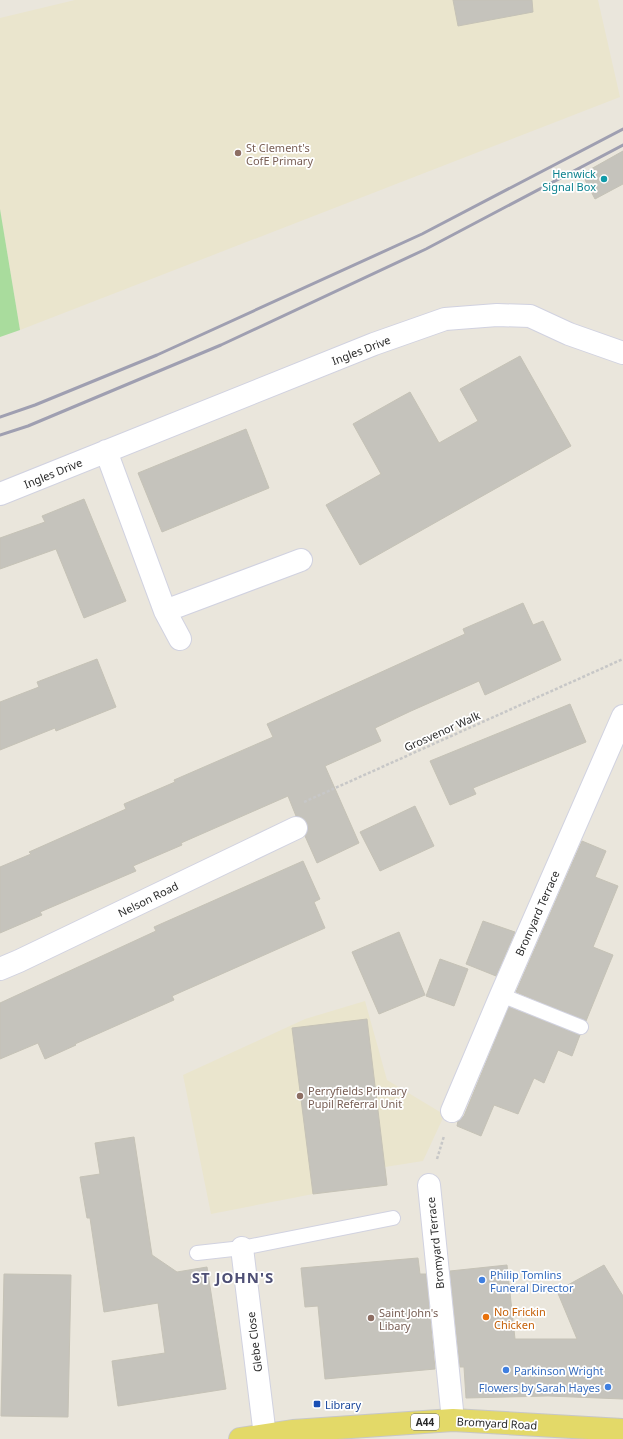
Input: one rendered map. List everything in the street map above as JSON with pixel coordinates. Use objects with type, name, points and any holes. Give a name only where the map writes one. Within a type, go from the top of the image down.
[{"type":"main road","name":"Bromyard Road","points":[[240,1439],[453,1420],[616,1429]]},
{"type":"street","name":"Ingles Drive","points":[[0,494],[374,344],[445,319],[497,315],[530,316],[569,334],[623,353]]},
{"type":"street","points":[[106,451],[165,611],[180,639]]},
{"type":"street","points":[[165,611],[301,560]]},
{"type":"street","name":"Bromyard Terrace","points":[[452,1111],[623,716]]},
{"type":"street","name":"Nelson Road","points":[[0,969],[296,828]]},
{"type":"street","name":"Bromyard Terrace","points":[[429,1184],[453,1420]]},
{"type":"street","name":"Glebe Close","points":[[242,1248],[265,1436]]},
{"type":"lane","points":[[501,995],[581,1027]]},
{"type":"lane","points":[[197,1253],[242,1248],[393,1218]]},
{"type":"path","name":"Grosvenor Walk","points":[[296,828],[286,810],[623,659]]},
{"type":"path","points":[[429,1184],[452,1111]]},
{"type":"shaded area","name":"St Clement's CofE Primary","points":[[75,0],[598,0],[620,97],[20,330],[0,209],[0,18]]},
{"type":"shaded area","name":"Perryfields Primary Pupil Referral Unit","points":[[365,1001],[387,1080],[440,1112],[443,1118],[423,1161],[385,1167],[387,1185],[313,1194],[211,1214],[183,1075],[305,1019]]},
{"type":"green space","points":[[0,209],[20,330],[0,337]]},
{"type":"building","points":[[453,0],[532,0],[533,12],[458,26]]},
{"type":"building","name":"Henwick Signal Box","points":[[623,151],[623,184],[595,199],[582,174]]},
{"type":"building","points":[[520,356],[571,446],[360,565],[326,505],[381,474],[353,424],[410,392],[439,443],[478,421],[460,389]]},
{"type":"building","points":[[246,429],[269,488],[162,532],[138,473]]},
{"type":"building","points":[[84,499],[126,601],[84,618],[56,549],[0,569],[0,538],[45,522],[42,516]]},
{"type":"building","points":[[523,603],[533,625],[543,621],[561,660],[485,695],[479,681],[411,711],[375,728],[381,741],[325,766],[359,843],[317,863],[305,836],[308,829],[307,823],[303,818],[296,816],[288,796],[181,843],[182,845],[133,866],[136,871],[40,912],[42,915],[0,933],[0,867],[31,854],[29,852],[126,809],[124,804],[175,782],[174,780],[273,737],[267,724],[465,634],[463,629]]},
{"type":"building","points":[[97,659],[116,707],[56,731],[55,728],[0,750],[0,702],[39,687],[37,682]]},
{"type":"building","points":[[570,704],[586,742],[473,788],[476,794],[450,805],[430,761]]},
{"type":"building","points":[[415,806],[434,846],[380,871],[360,832]]},
{"type":"building","points":[[582,841],[606,851],[595,877],[618,886],[593,947],[613,955],[586,1021],[516,992]]},
{"type":"building","points":[[303,861],[320,899],[314,902],[325,928],[172,996],[174,1000],[45,1059],[38,1043],[0,1059],[0,1003],[156,931],[154,927]]},
{"type":"building","points":[[483,921],[515,932],[496,976],[466,964]]},
{"type":"building","points":[[399,932],[425,995],[379,1014],[352,952]]},
{"type":"building","points":[[440,959],[468,969],[454,1006],[426,996]]},
{"type":"building","points":[[509,1007],[580,1035],[572,1056],[558,1050],[544,1083],[534,1078],[518,1114],[494,1105],[481,1136],[457,1126],[458,1121],[464,1116]]},
{"type":"building","points":[[367,1019],[387,1185],[313,1194],[292,1028]]},
{"type":"building","points":[[134,1137],[152,1255],[177,1272],[207,1267],[226,1389],[118,1406],[112,1361],[165,1353],[158,1303],[104,1312],[90,1218],[87,1218],[80,1177],[100,1174],[95,1143]]},
{"type":"building","name":"Saint John's Libary","points":[[418,1258],[420,1274],[426,1274],[435,1369],[325,1379],[318,1306],[305,1307],[301,1268]]},
{"type":"building","points":[[507,1265],[515,1339],[577,1339],[557,1291],[604,1265],[623,1296],[623,1399],[548,1396],[466,1398],[464,1367],[460,1367],[450,1271]]},
{"type":"building","points":[[4,1274],[71,1275],[68,1417],[1,1416]]},
{"type":"railway","points":[[0,417],[35,405],[157,355],[422,234],[623,129]]},
{"type":"railway","points":[[0,435],[28,426],[221,345],[426,249],[623,145]]},
{"type":"place","name":"St Clement's CofE Primary","points":[[238,153]]},
{"type":"place","name":"Henwick Signal Box","points":[[604,179]]},
{"type":"place","name":"Perryfields Primary Pupil Referral Unit","points":[[300,1096]]},
{"type":"place","name":"Philip Tomlins Funeral Director","points":[[482,1280]]},
{"type":"place","name":"No Frickin Chicken","points":[[486,1317]]},
{"type":"place","name":"Saint John's Libary","points":[[371,1318]]},
{"type":"place","name":"Parkinson Wright","points":[[506,1370]]},
{"type":"place","name":"Flowers by Sarah Hayes","points":[[608,1387]]},
{"type":"place","name":"Library","points":[[317,1404]]},
{"type":"district","name":"ST JOHN'S","points":[[233,1277]]}]
